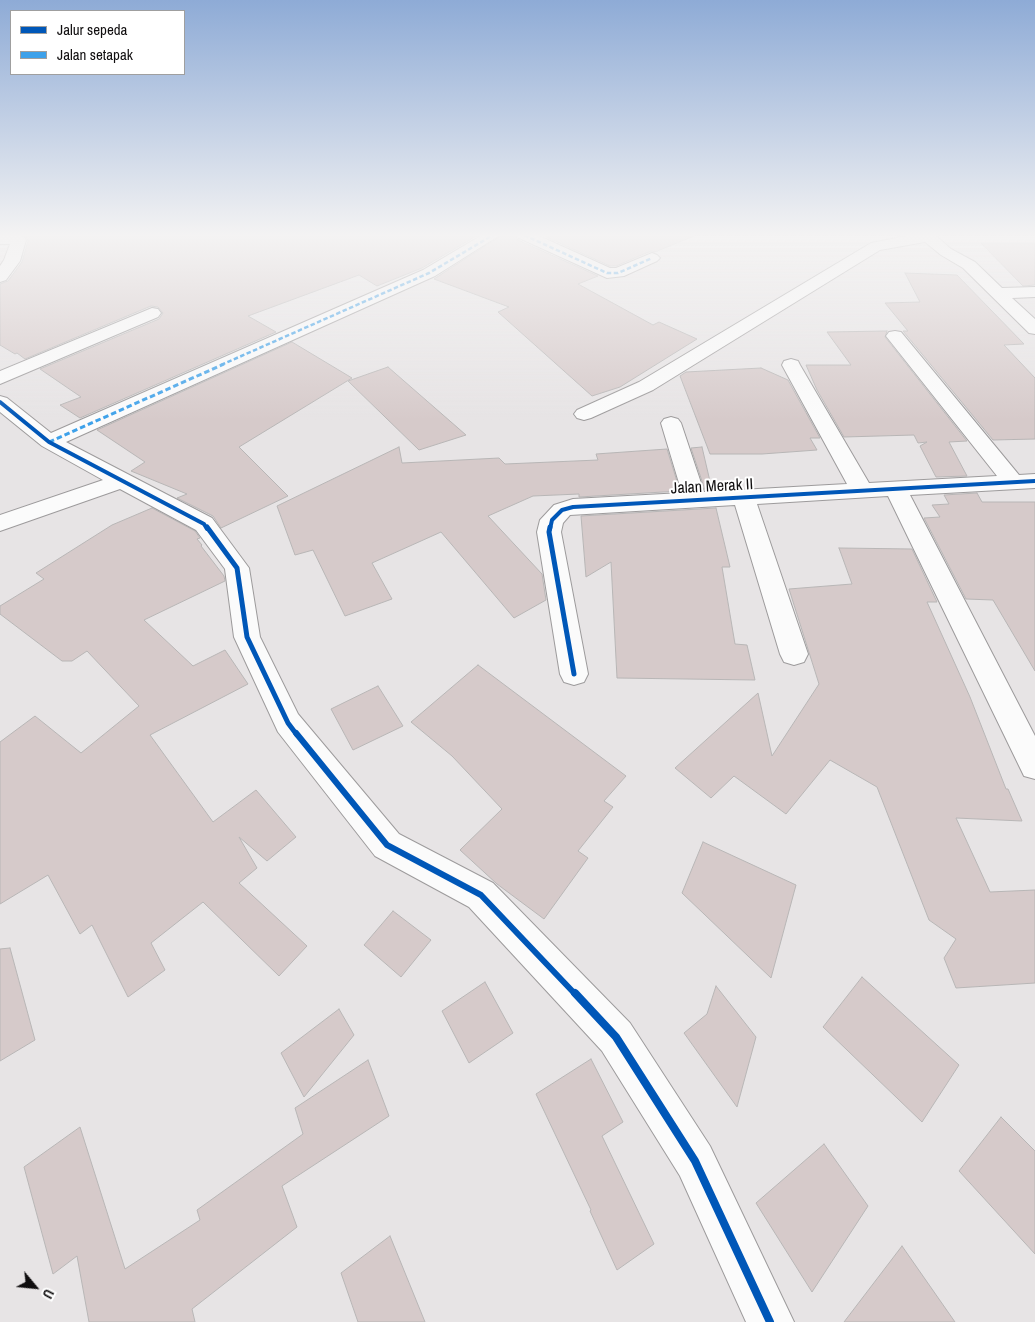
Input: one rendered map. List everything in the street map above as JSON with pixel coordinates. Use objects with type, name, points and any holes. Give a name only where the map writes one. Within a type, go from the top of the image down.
[{"type":"street","points":[[48,442],[378,297]]},
{"type":"street","points":[[584,414],[646,386],[793,297]]},
{"type":"street","points":[[1001,297],[1035,329]]},
{"type":"street","points":[[0,378],[152,313]]},
{"type":"street","points":[[895,336],[1024,482]]},
{"type":"street","points":[[791,365],[862,491]]},
{"type":"street","points":[[0,402],[48,442],[204,524],[237,568],[247,637],[288,724],[386,845],[481,895],[616,1037],[695,1161],[762,1319]]},
{"type":"street","points":[[671,423],[696,501]]},
{"type":"street","points":[[0,523],[121,481]]},
{"type":"street","name":"Jalan Merak II","points":[[574,674],[549,532],[552,520],[562,510],[1024,482]]},
{"type":"street","points":[[896,489],[1035,766]]},
{"type":"street","points":[[744,498],[794,654]]},
{"type":"building","points":[[0,297],[300,297],[248,316],[276,332],[80,418],[60,405],[81,397],[40,369],[159,319],[163,313],[158,307],[151,306],[25,359],[0,345]]},
{"type":"building","points":[[481,297],[601,297],[653,325],[659,322],[697,339],[620,387],[592,396],[498,312],[509,307]]},
{"type":"building","points":[[917,297],[978,297],[1024,344],[1004,345],[1035,378],[1035,439],[993,440],[903,331],[908,331],[885,303],[920,302]]},
{"type":"building","points":[[887,331],[885,337],[967,441],[949,442],[967,476],[936,477],[920,446],[927,442],[918,443],[914,435],[844,437],[817,390],[806,365],[851,365],[827,332]]},
{"type":"building","points":[[292,342],[352,378],[239,447],[288,496],[221,528],[213,516],[177,498],[187,494],[131,471],[145,462],[97,430]]},
{"type":"building","points":[[388,367],[466,435],[419,450],[348,381]]},
{"type":"building","points":[[761,368],[788,380],[820,438],[810,438],[817,450],[762,454],[710,454],[680,376],[686,372]]},
{"type":"building","points":[[399,447],[402,463],[499,458],[505,464],[598,460],[596,454],[667,449],[680,491],[579,497],[579,494],[533,496],[488,516],[542,574],[546,600],[514,618],[441,532],[372,563],[392,599],[345,616],[313,550],[295,555],[277,506]]},
{"type":"building","points":[[702,447],[712,490],[705,490],[691,448]]},
{"type":"building","points":[[977,493],[982,502],[1035,502],[1035,671],[993,600],[966,599],[924,518],[940,517],[932,505],[949,504],[944,495]]},
{"type":"building","points":[[152,508],[195,531],[200,538],[197,539],[201,546],[224,576],[225,581],[144,620],[193,666],[225,650],[248,684],[150,735],[213,822],[256,790],[296,837],[267,861],[239,837],[257,868],[239,883],[307,946],[279,976],[203,902],[151,943],[165,970],[128,997],[92,925],[80,934],[48,875],[0,904],[0,742],[35,716],[81,753],[139,706],[87,651],[72,661],[62,661],[0,614],[0,606],[44,579],[36,573],[112,525]]},
{"type":"building","points":[[716,508],[730,567],[722,567],[735,644],[747,645],[755,680],[617,678],[611,562],[586,577],[581,516]]},
{"type":"building","points":[[839,548],[912,549],[937,602],[927,602],[970,697],[1006,789],[1008,789],[1022,821],[956,818],[990,892],[1035,890],[1035,983],[956,988],[944,958],[956,939],[929,920],[877,787],[830,760],[786,814],[734,776],[711,798],[675,768],[758,693],[772,756],[819,684],[789,589],[852,584]]},
{"type":"building","points":[[478,665],[626,776],[604,801],[613,807],[578,851],[588,858],[544,919],[497,884],[460,850],[502,809],[452,756],[411,722]]},
{"type":"building","points":[[378,686],[403,726],[353,750],[331,709]]},
{"type":"building","points":[[703,842],[796,885],[771,978],[682,893]]},
{"type":"building","points":[[393,911],[431,940],[401,977],[364,945]]},
{"type":"building","points":[[10,948],[35,1040],[0,1061],[0,949]]},
{"type":"building","points":[[862,977],[959,1065],[922,1122],[823,1027]]},
{"type":"building","points":[[485,982],[513,1033],[469,1063],[442,1011]]},
{"type":"building","points":[[716,986],[756,1037],[737,1107],[684,1033],[707,1014]]},
{"type":"building","points":[[339,1009],[354,1035],[304,1097],[281,1053]]},
{"type":"building","points":[[591,1059],[623,1122],[602,1136],[654,1244],[617,1270],[536,1094]]},
{"type":"building","points":[[368,1060],[389,1116],[282,1186],[297,1227],[192,1309],[195,1322],[89,1322],[77,1256],[53,1274],[24,1167],[80,1127],[125,1269],[200,1220],[197,1210],[303,1134],[295,1108]]},
{"type":"building","points":[[1001,1117],[1035,1151],[1035,1254],[959,1171]]},
{"type":"building","points":[[824,1144],[868,1206],[812,1292],[756,1203]]},
{"type":"building","points":[[390,1236],[425,1322],[358,1322],[341,1273]]},
{"type":"building","points":[[902,1246],[955,1322],[844,1322]]},
{"type":"marked path","points":[[49,442],[376,297]]},
{"type":"cycle path","points":[[0,402],[49,442],[204,524],[237,568],[247,637],[288,723],[387,845],[481,895],[616,1037],[695,1161],[770,1322]]},
{"type":"cycle path","points":[[574,674],[549,532],[552,520],[562,510],[573,507],[1035,481]]}]
